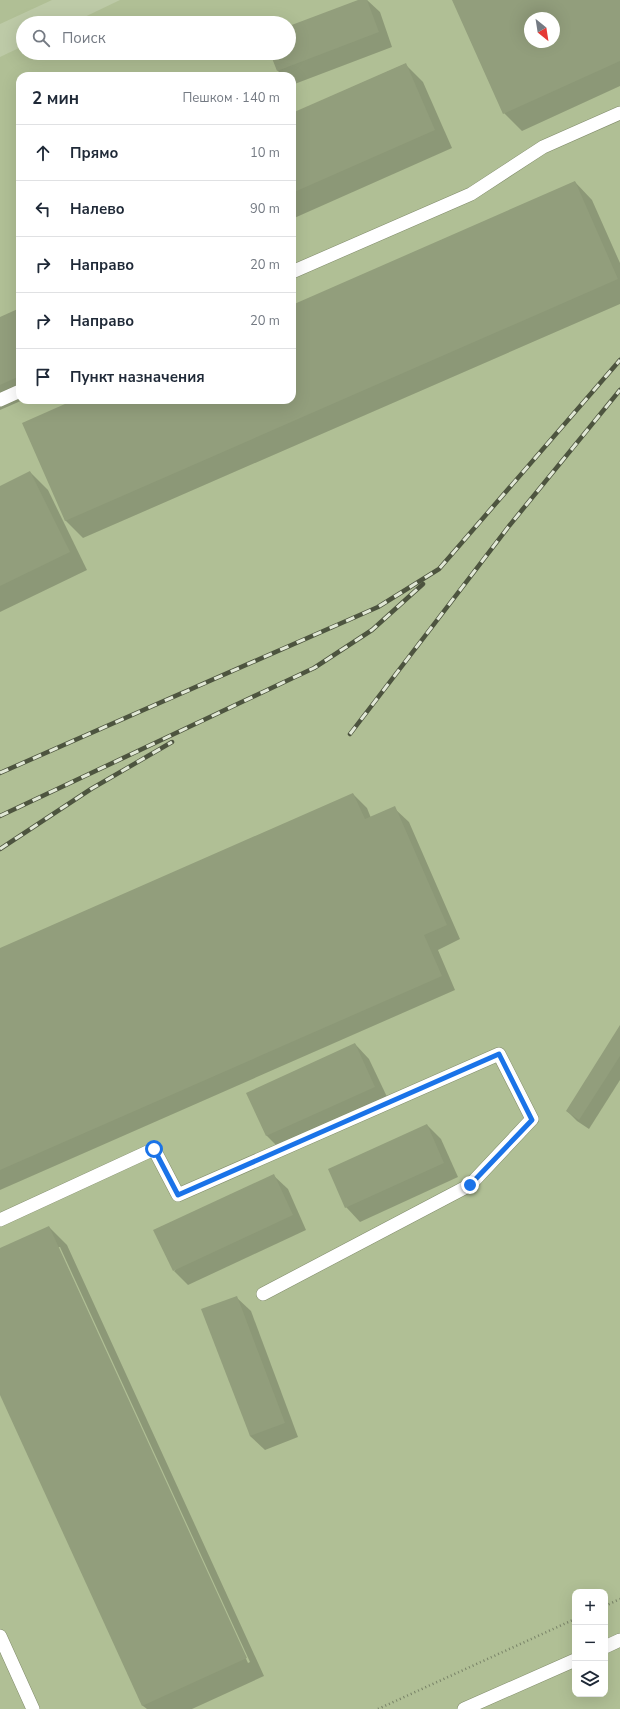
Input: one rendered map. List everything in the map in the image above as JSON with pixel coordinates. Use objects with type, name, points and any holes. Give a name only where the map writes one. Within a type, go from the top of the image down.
[{"type":"lane","points":[[296,270],[471,194],[543,147],[620,113]]},
{"type":"lane","points":[[0,400],[16,393]]},
{"type":"lane","points":[[0,1220],[154,1149],[178,1195],[499,1054],[532,1120],[470,1185],[263,1294]]},
{"type":"lane","points":[[0,1636],[33,1709]]},
{"type":"lane","points":[[608,1646],[620,1640]]},
{"type":"lane","points":[[464,1709],[573,1661]]},
{"type":"path","points":[[608,1605],[620,1599]]},
{"type":"path","points":[[378,1709],[572,1620]]},
{"type":"shaded area","points":[[0,0],[52,0],[16,16],[0,24]]},
{"type":"shaded area","points":[[120,0],[620,0],[620,1709],[0,1709],[0,57],[16,49],[16,60],[296,60],[296,16],[87,16]]},
{"type":"building","points":[[358,0],[367,0],[379,32],[277,71],[273,60],[296,60],[296,23]]},
{"type":"building","points":[[452,0],[620,0],[620,61],[503,114]]},
{"type":"building","points":[[406,63],[435,130],[296,191],[296,111]]},
{"type":"building","points":[[575,181],[618,279],[65,521],[22,423],[65,404],[296,404],[296,303]]},
{"type":"building","points":[[16,310],[16,378],[0,385],[0,317]]},
{"type":"building","points":[[30,471],[70,552],[0,586],[0,486]]},
{"type":"building","points":[[353,793],[365,819],[395,806],[447,925],[424,935],[442,976],[0,1170],[0,948]]},
{"type":"building","points":[[620,1025],[620,1056],[579,1120],[566,1111]]},
{"type":"building","points":[[355,1043],[375,1087],[266,1136],[246,1093]]},
{"type":"building","points":[[427,1124],[444,1163],[345,1208],[328,1169]]},
{"type":"building","points":[[274,1174],[293,1215],[173,1271],[153,1230]]},
{"type":"building","points":[[49,1226],[247,1658],[142,1706],[0,1395],[0,1248]]},
{"type":"building","points":[[237,1296],[285,1423],[250,1436],[201,1309]]},
{"type":"railway","points":[[0,773],[378,607],[439,569],[620,360]]},
{"type":"railway","points":[[350,734],[509,526],[620,390]]},
{"type":"railway","points":[[0,816],[314,668],[372,630],[423,584]]},
{"type":"railway","points":[[0,849],[91,789],[172,742]]},
{"type":"route","points":[[154,1149],[178,1195],[499,1054],[532,1120],[470,1185]]}]
